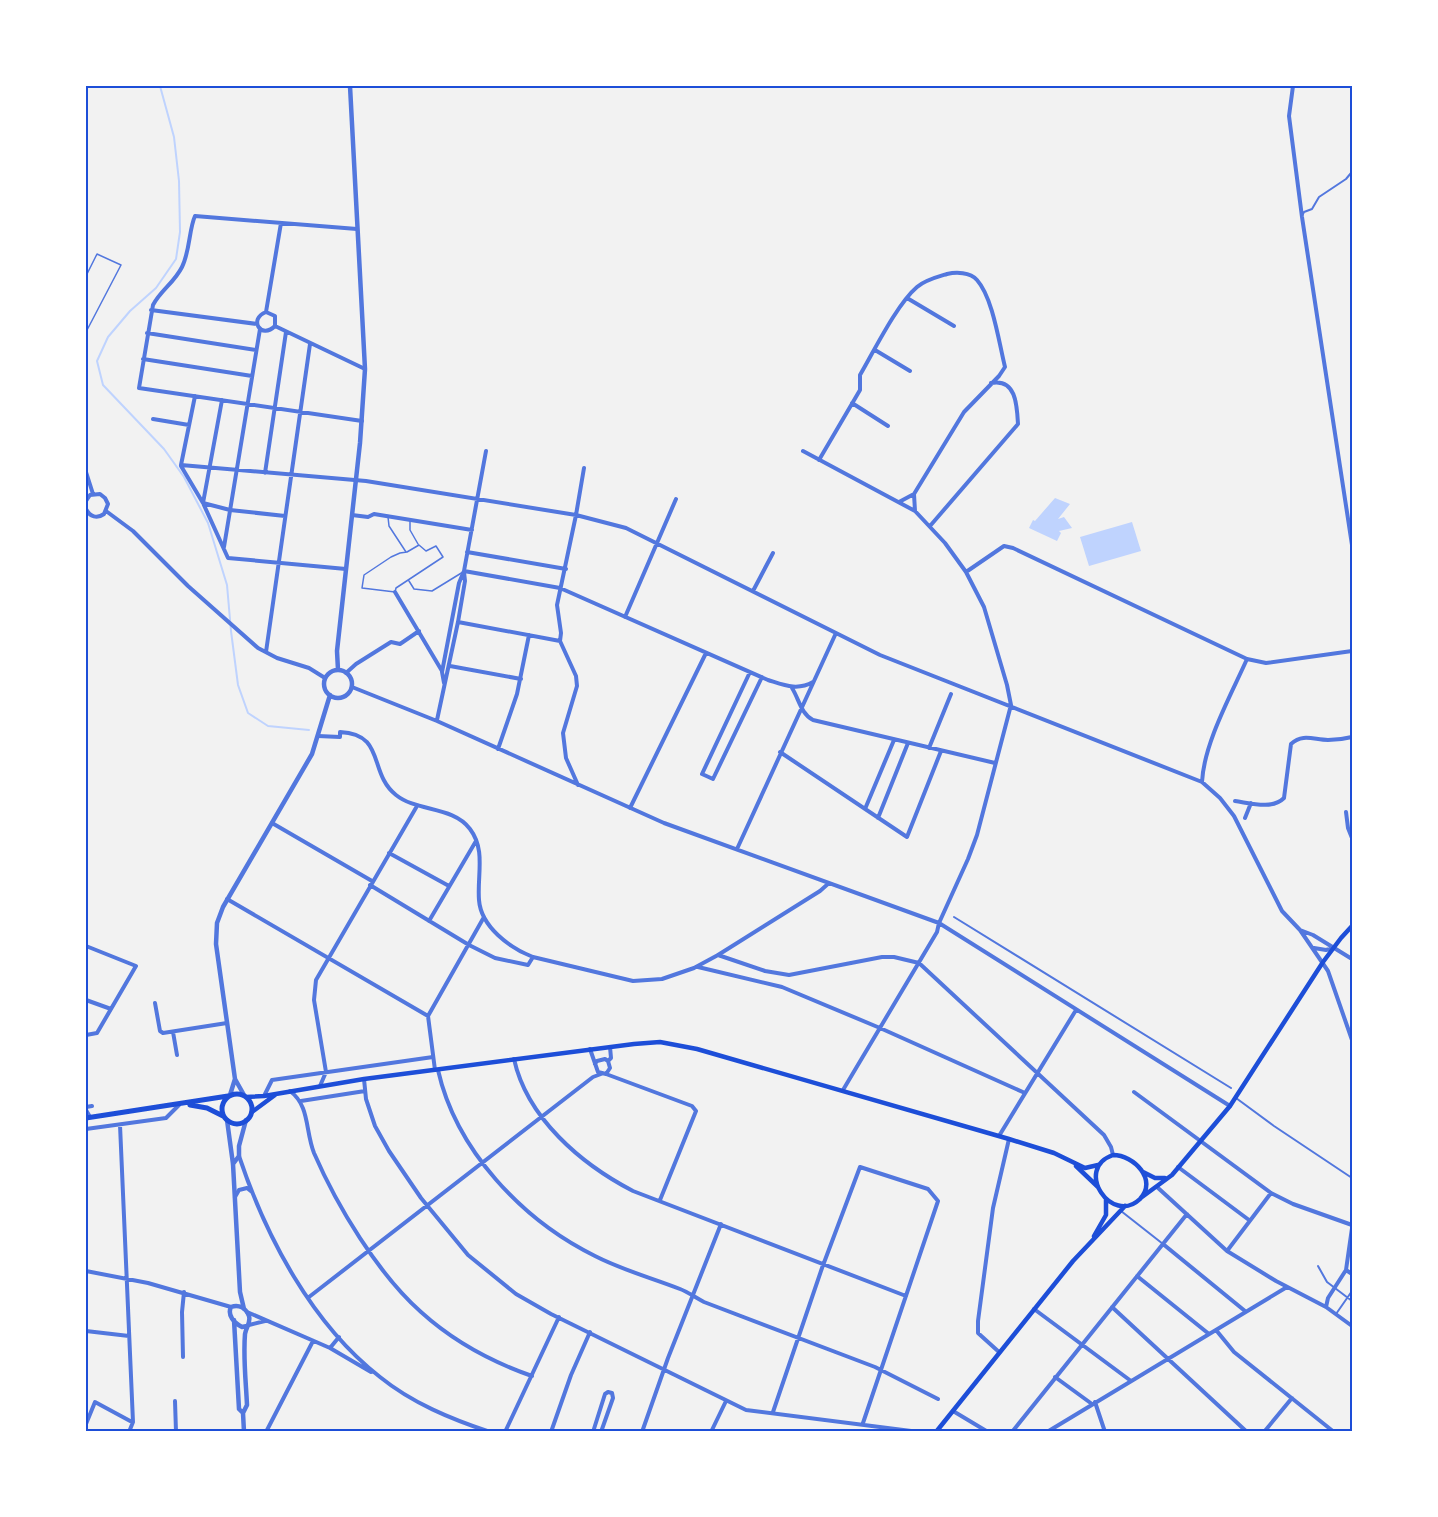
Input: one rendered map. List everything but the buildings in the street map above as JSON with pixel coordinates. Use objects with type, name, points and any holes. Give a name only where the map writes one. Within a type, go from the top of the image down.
[{"type":"main road","points":[[1093,1238],[1124,1209],[1168,1178],[1230,1106],[1333,947],[1353,926]]},
{"type":"main road","points":[[88,1118],[182,1105],[237,1094],[264,1096],[364,1079],[649,1042],[674,1044],[843,1090],[1054,1153],[1085,1168],[1098,1165]]},
{"type":"main road","points":[[182,1105],[207,1108],[237,1124],[246,1120],[252,1112],[277,1093]]},
{"type":"main road","points":[[226,1118],[222,1104],[229,1096]]},
{"type":"main road","points":[[245,1096],[252,1105],[252,1112]]},
{"type":"main road","points":[[1098,1187],[1095,1174],[1098,1165],[1105,1158],[1113,1155],[1126,1157],[1143,1172],[1155,1178],[1168,1178]]},
{"type":"main road","points":[[1074,1164],[1112,1204],[1124,1209]]},
{"type":"main road","points":[[1142,1197],[1145,1184],[1143,1172]]},
{"type":"main road","points":[[936,1431],[1093,1238],[1106,1215],[1106,1198]]},
{"type":"street","points":[[339,670],[337,651],[362,421],[365,369],[350,86]]},
{"type":"street","points":[[1293,86],[1289,116],[1302,217],[1353,545]]},
{"type":"street","points":[[1302,217],[1304,212],[1312,209],[1319,197],[1346,179],[1353,167]]},
{"type":"street","points":[[357,229],[195,216],[188,253],[182,268],[172,284],[157,297],[151,310],[139,388],[362,421]]},
{"type":"street","points":[[266,312],[280,222]]},
{"type":"street","points":[[819,460],[860,390],[860,375],[907,298],[919,285],[957,272],[976,278],[990,309],[1005,367],[964,412],[914,494],[898,502]]},
{"type":"street","points":[[907,298],[954,326]]},
{"type":"street","points":[[151,310],[259,326],[266,331],[275,326],[275,316],[266,312]]},
{"type":"street","points":[[224,548],[261,314],[266,312]]},
{"type":"street","points":[[275,326],[365,369]]},
{"type":"street","points":[[265,473],[286,332]]},
{"type":"street","points":[[147,333],[256,350]]},
{"type":"street","points":[[266,652],[310,344]]},
{"type":"street","points":[[875,350],[910,371]]},
{"type":"street","points":[[143,359],[252,376]]},
{"type":"street","points":[[930,525],[1018,424],[1013,389],[1008,384],[999,381],[990,383]]},
{"type":"street","points":[[195,396],[181,465],[203,503],[228,558],[346,569]]},
{"type":"street","points":[[203,503],[222,400]]},
{"type":"street","points":[[852,404],[888,426]]},
{"type":"street","points":[[153,419],[189,425]]},
{"type":"street","points":[[442,672],[459,583],[464,571],[486,451]]},
{"type":"street","points":[[802,451],[915,511],[930,525],[966,572],[984,607],[1011,705],[977,835],[937,932],[843,1090]]},
{"type":"street","points":[[181,465],[356,480],[576,516],[626,528],[912,669],[1011,705],[1202,782],[1220,798],[1234,816],[1282,910],[1323,962],[1353,1040]]},
{"type":"street","points":[[579,786],[566,758],[563,733],[577,686],[576,676],[560,640],[557,604],[566,569],[584,468]]},
{"type":"street","points":[[86,472],[93,494]]},
{"type":"street","points":[[86,501],[93,494],[100,494],[108,504],[101,516],[94,516],[86,509]]},
{"type":"street","points":[[914,494],[915,511]]},
{"type":"street","points":[[625,617],[676,499]]},
{"type":"street","points":[[203,503],[230,510],[285,516]]},
{"type":"street","points":[[106,511],[133,531],[222,617],[258,648],[325,678]]},
{"type":"street","points":[[352,516],[368,517],[374,514],[472,530]]},
{"type":"street","points":[[966,572],[1005,546],[1247,658],[1266,663],[1353,651]]},
{"type":"street","points":[[467,552],[566,569]]},
{"type":"street","points":[[753,591],[773,553]]},
{"type":"street","points":[[464,571],[560,588],[762,677],[792,688],[804,687],[813,682]]},
{"type":"street","points":[[437,721],[458,622],[465,581],[464,571]]},
{"type":"street","points":[[395,592],[442,672],[444,683]]},
{"type":"street","points":[[458,622],[560,640]]},
{"type":"street","points":[[346,673],[391,642],[400,644],[419,631]]},
{"type":"street","points":[[736,849],[836,633]]},
{"type":"street","points":[[498,749],[521,679],[529,635]]},
{"type":"street","points":[[630,808],[706,653]]},
{"type":"street","points":[[1202,782],[1203,766],[1211,741],[1247,658]]},
{"type":"street","points":[[450,666],[521,679]]},
{"type":"street","points":[[339,670],[346,673],[351,679],[352,687],[347,695],[334,697],[330,695],[324,688],[325,678],[330,672],[339,670]]},
{"type":"street","points":[[750,672],[702,774],[713,779],[762,677]]},
{"type":"street","points":[[352,687],[437,721],[664,823],[939,923],[1230,1106]]},
{"type":"street","points":[[792,688],[806,717],[813,720],[996,763]]},
{"type":"street","points":[[929,748],[951,694]]},
{"type":"street","points":[[245,1096],[235,1079],[216,929],[218,918],[312,754],[330,695]]},
{"type":"street","points":[[318,736],[339,737],[340,732],[344,732],[356,734],[368,741],[374,752],[380,775],[396,796],[417,806],[458,819],[469,827],[480,853],[479,901],[484,917],[504,940],[518,951],[533,957],[633,981],[662,979],[697,966],[718,955],[820,891],[829,883]]},
{"type":"street","points":[[1235,801],[1273,805],[1280,803],[1284,798],[1291,744],[1296,739],[1308,737],[1326,740],[1353,737]]},
{"type":"street","points":[[865,809],[894,740]]},
{"type":"street","points":[[878,818],[908,743]]},
{"type":"street","points":[[780,752],[907,837],[941,751]]},
{"type":"street","points":[[1245,818],[1251,804]]},
{"type":"street","points":[[320,1086],[326,1072],[314,989],[316,980],[417,806]]},
{"type":"street","points":[[1347,812],[1348,828],[1353,838]]},
{"type":"street","points":[[272,823],[469,945],[495,958],[528,965],[533,957]]},
{"type":"street","points":[[429,921],[476,841]]},
{"type":"street","points":[[389,853],[449,886]]},
{"type":"street","points":[[227,900],[428,1016]]},
{"type":"street","points":[[954,916],[1231,1088]]},
{"type":"street","points":[[484,917],[428,1016],[433,1057],[445,1097],[483,1162],[501,1184],[522,1206],[574,1245],[605,1260],[683,1290],[692,1297],[880,1369],[938,1399]]},
{"type":"street","points":[[1300,930],[1353,959]]},
{"type":"street","points":[[86,946],[136,966],[97,1033],[86,1035]]},
{"type":"street","points":[[1313,947],[1326,950],[1333,947]]},
{"type":"street","points":[[718,955],[765,971],[789,975],[882,957],[894,957],[919,963],[1104,1135],[1112,1147],[1113,1155]]},
{"type":"street","points":[[697,966],[782,987],[1025,1093]]},
{"type":"street","points":[[86,1000],[111,1009]]},
{"type":"street","points":[[156,1003],[160,1031],[163,1034],[227,1023]]},
{"type":"street","points":[[999,1136],[1076,1010]]},
{"type":"street","points":[[173,1032],[177,1054]]},
{"type":"street","points":[[309,1297],[593,1077],[605,1073],[610,1065],[609,1047]]},
{"type":"street","points":[[590,1048],[595,1066],[605,1073],[692,1106],[696,1111],[660,1200]]},
{"type":"street","points":[[264,1096],[272,1080],[433,1057]]},
{"type":"street","points":[[514,1059],[517,1072],[543,1117],[593,1168],[633,1191],[906,1296]]},
{"type":"street","points":[[593,1077],[595,1066],[601,1059],[608,1061]]},
{"type":"street","points":[[229,1096],[235,1079]]},
{"type":"street","points":[[364,1079],[369,1112],[381,1138],[427,1206],[468,1255],[516,1294],[746,1410],[919,1431]]},
{"type":"street","points":[[289,1091],[301,1101],[304,1107],[305,1121],[314,1152],[340,1204],[369,1250],[396,1285],[420,1312],[452,1337],[486,1357],[532,1376]]},
{"type":"street","points":[[301,1101],[365,1091]]},
{"type":"street","points":[[1134,1092],[1271,1193],[1353,1227],[1346,1270],[1328,1298],[1326,1307]]},
{"type":"street","points":[[1236,1098],[1353,1178]]},
{"type":"street","points":[[86,1129],[166,1118],[182,1105]]},
{"type":"street","points":[[88,1118],[86,1108],[92,1106]]},
{"type":"street","points":[[226,1118],[233,1164],[240,1292],[250,1318],[244,1354],[247,1405],[243,1413],[244,1431]]},
{"type":"street","points":[[246,1120],[239,1146],[239,1156],[252,1193],[279,1252],[339,1337],[379,1377]]},
{"type":"street","points":[[120,1125],[133,1422],[129,1431]]},
{"type":"street","points":[[999,1352],[978,1333],[978,1321],[993,1208],[1009,1139]]},
{"type":"street","points":[[233,1164],[239,1156]]},
{"type":"street","points":[[773,1412],[860,1167],[928,1189],[938,1201],[863,1423]]},
{"type":"street","points":[[1178,1167],[1250,1220]]},
{"type":"street","points":[[1157,1187],[1227,1251],[1326,1307],[1353,1326]]},
{"type":"street","points":[[235,1197],[246,1188],[252,1193]]},
{"type":"street","points":[[1227,1251],[1271,1193]]},
{"type":"street","points":[[1124,1209],[1162,1244],[1245,1311]]},
{"type":"street","points":[[1012,1431],[1187,1215]]},
{"type":"street","points":[[642,1431],[721,1224]]},
{"type":"street","points":[[1318,1266],[1327,1282],[1353,1301]]},
{"type":"street","points":[[1346,1270],[1353,1274]]},
{"type":"street","points":[[86,1271],[184,1292],[219,1304],[239,1306],[266,1321],[330,1348],[411,1398],[445,1416],[490,1431]]},
{"type":"street","points":[[1137,1276],[1209,1334]]},
{"type":"street","points":[[1047,1431],[1287,1287]]},
{"type":"street","points":[[1336,1314],[1353,1291]]},
{"type":"street","points":[[183,1357],[184,1292]]},
{"type":"street","points":[[230,1314],[240,1292]]},
{"type":"street","points":[[219,1304],[242,1327],[266,1321]]},
{"type":"street","points":[[1112,1307],[1247,1431]]},
{"type":"street","points":[[1034,1309],[1131,1381]]},
{"type":"street","points":[[505,1431],[559,1317]]},
{"type":"street","points":[[234,1320],[239,1409],[243,1413]]},
{"type":"street","points":[[1216,1330],[1234,1352],[1334,1431]]},
{"type":"street","points":[[86,1331],[129,1336]]},
{"type":"street","points":[[551,1431],[570,1375],[590,1332]]},
{"type":"street","points":[[330,1348],[339,1337]]},
{"type":"street","points":[[266,1431],[314,1341]]},
{"type":"street","points":[[1055,1377],[1093,1403],[1105,1431]]},
{"type":"street","points":[[593,1431],[605,1394],[608,1392],[613,1398],[602,1431]]},
{"type":"street","points":[[1264,1431],[1292,1398]]},
{"type":"street","points":[[175,1401],[176,1431]]},
{"type":"street","points":[[711,1431],[726,1401]]},
{"type":"street","points":[[86,1424],[95,1402],[133,1422]]},
{"type":"street","points":[[953,1411],[988,1431]]},
{"type":"lane","points":[[86,276],[97,254],[121,265],[86,332]]},
{"type":"lane","points":[[388,517],[389,526],[406,552]]},
{"type":"lane","points":[[410,520],[410,530],[419,544],[426,551],[436,546],[443,557],[396,588],[395,592],[362,588],[364,575],[391,557],[419,544]]},
{"type":"lane","points":[[408,580],[414,589],[432,591],[464,571]]},
{"type":"water","points":[[1055,498],[1070,504],[1058,519],[1064,517],[1072,528],[1059,531],[1061,533],[1057,541],[1029,528],[1033,520],[1035,521]]},
{"type":"water","points":[[1132,522],[1141,551],[1089,566],[1080,537]]},
{"type":"waterway","points":[[160,86],[174,137],[179,181],[180,232],[176,259],[156,288],[130,311],[108,337],[97,361],[103,385],[164,449],[184,477],[208,523],[227,585],[238,685],[248,713],[268,726],[309,730]]}]
